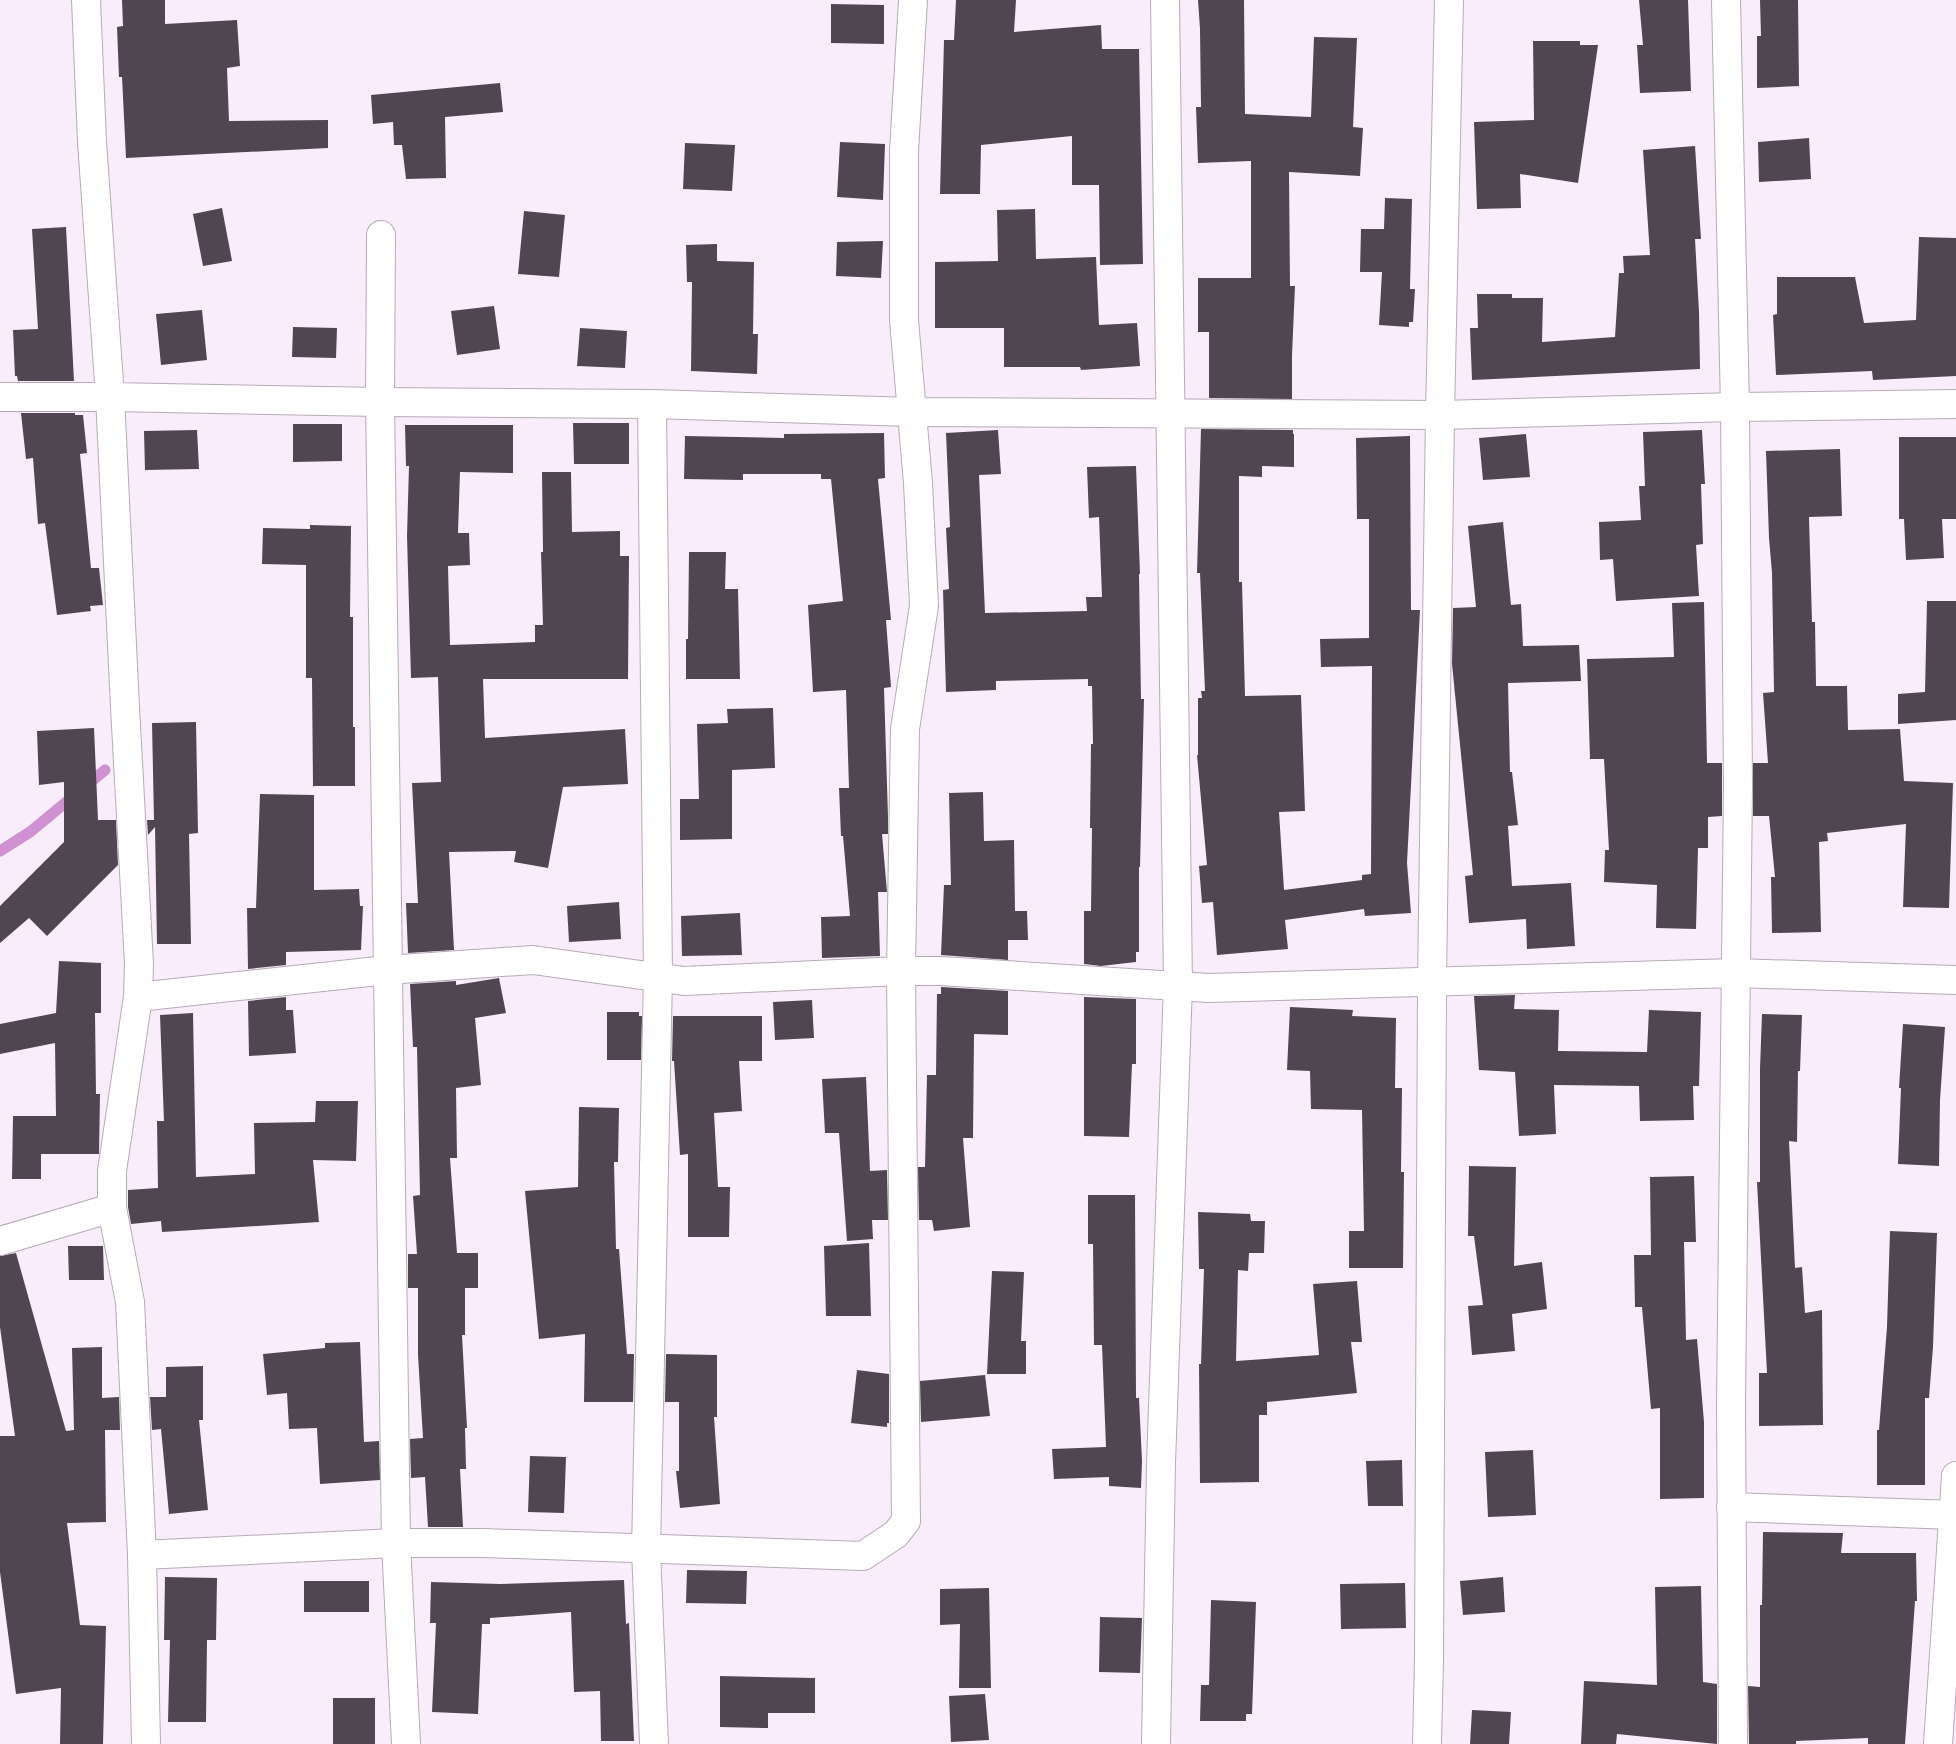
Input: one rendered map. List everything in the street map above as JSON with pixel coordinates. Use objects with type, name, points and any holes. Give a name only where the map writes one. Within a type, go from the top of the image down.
[{"type":"street","points":[[86,0],[92,142],[110,397],[124,707],[139,964],[138,997],[112,1171],[112,1208],[130,1302],[142,1555],[146,1744]]},
{"type":"street","points":[[142,1555],[396,1543],[484,1543],[863,1556],[896,1534],[906,1521],[901,971],[905,729],[924,606],[918,483],[904,320],[904,151],[913,0]]},
{"type":"street","points":[[1156,1744],[1160,1463],[1178,985],[1172,413],[1165,0]]},
{"type":"street","points":[[1427,1744],[1432,981],[1440,415],[1449,0]]},
{"type":"street","points":[[1726,0],[1735,407],[1738,776],[1731,1507],[1733,1744]]},
{"type":"street","points":[[381,234],[380,402],[396,1543],[406,1744]]},
{"type":"street","points":[[0,397],[652,404],[912,412],[1440,415],[1735,407],[1956,404]]},
{"type":"street","points":[[652,404],[658,976],[646,1550],[654,1744]]},
{"type":"street","points":[[138,997],[388,970],[533,960],[684,981],[901,971],[941,971],[1208,988],[1736,974],[1956,980]]},
{"type":"street","points":[[0,1241],[112,1208]]},
{"type":"street","points":[[1938,1744],[1956,1476]]},
{"type":"street","points":[[1731,1507],[1954,1515]]},
{"type":"building","points":[[122,0],[165,0],[165,24],[237,20],[240,66],[227,68],[229,121],[328,120],[328,148],[126,158],[122,77],[119,77],[117,27],[123,26]]},
{"type":"building","points":[[956,0],[1016,0],[1014,32],[1101,25],[1102,49],[1139,49],[1143,264],[1100,265],[1099,185],[1072,185],[1072,136],[981,145],[980,194],[940,194],[944,40],[954,40]]},
{"type":"building","points":[[1198,0],[1244,0],[1245,114],[1311,117],[1314,37],[1357,38],[1353,127],[1363,128],[1360,176],[1289,172],[1290,286],[1295,286],[1292,399],[1209,398],[1209,332],[1198,332],[1198,278],[1251,278],[1251,161],[1198,163],[1196,107],[1201,107]]},
{"type":"building","points":[[1639,0],[1688,0],[1691,91],[1640,93],[1637,45],[1643,45]]},
{"type":"building","points":[[1760,0],[1798,0],[1799,86],[1757,88],[1757,36],[1761,36]]},
{"type":"building","points":[[831,4],[884,5],[884,44],[831,43]]},
{"type":"building","points":[[1533,41],[1580,41],[1580,45],[1598,45],[1578,183],[1520,174],[1521,208],[1477,209],[1474,122],[1534,120]]},
{"type":"building","points":[[500,83],[503,112],[445,117],[446,178],[406,179],[402,145],[394,145],[393,122],[373,124],[371,95]]},
{"type":"building","points":[[1809,138],[1811,179],[1759,182],[1758,142]]},
{"type":"building","points":[[840,142],[885,144],[883,200],[837,197]]},
{"type":"building","points":[[685,143],[735,145],[732,191],[683,189]]},
{"type":"building","points":[[1695,146],[1701,239],[1695,239],[1700,369],[1472,380],[1470,328],[1478,328],[1477,294],[1512,294],[1512,298],[1543,298],[1542,342],[1615,337],[1619,273],[1624,273],[1623,256],[1650,255],[1643,150]]},
{"type":"building","points":[[1385,198],[1412,199],[1410,289],[1415,289],[1413,322],[1409,322],[1409,327],[1379,325],[1382,272],[1360,272],[1361,229],[1384,229]]},
{"type":"building","points":[[222,208],[232,261],[203,266],[193,214]]},
{"type":"building","points":[[1035,209],[1036,259],[1096,257],[1099,325],[1137,323],[1140,366],[1081,370],[1080,367],[1004,367],[1004,328],[935,328],[935,262],[998,261],[997,210]]},
{"type":"building","points":[[524,211],[565,215],[559,277],[518,274]]},
{"type":"building","points":[[66,227],[74,381],[18,381],[17,376],[15,376],[13,330],[38,329],[32,229]]},
{"type":"building","points":[[1919,237],[1956,238],[1956,376],[1873,380],[1872,371],[1776,375],[1773,315],[1777,314],[1777,277],[1855,277],[1864,323],[1916,320]]},
{"type":"building","points":[[883,241],[881,278],[836,276],[837,242]]},
{"type":"building","points":[[717,244],[717,261],[754,262],[753,334],[758,334],[757,374],[691,371],[692,282],[687,282],[686,245]]},
{"type":"building","points":[[494,306],[500,349],[457,355],[451,311]]},
{"type":"building","points":[[202,310],[207,360],[161,365],[156,314]]},
{"type":"building","points":[[293,327],[337,328],[336,358],[292,357]]},
{"type":"building","points":[[580,328],[627,331],[625,368],[577,366]]},
{"type":"building","points":[[21,413],[75,413],[75,415],[83,415],[87,453],[80,454],[91,568],[99,568],[103,605],[90,606],[91,611],[57,615],[45,523],[38,524],[33,458],[26,459]]},
{"type":"building","points":[[573,423],[629,423],[629,464],[574,464]]},
{"type":"building","points":[[293,424],[342,424],[342,461],[293,462]]},
{"type":"building","points":[[405,425],[513,425],[513,473],[460,472],[458,533],[469,533],[470,565],[448,566],[450,645],[535,642],[535,625],[543,625],[541,552],[543,552],[542,472],[571,472],[572,532],[620,531],[620,556],[629,556],[628,679],[483,679],[485,738],[625,729],[628,784],[563,787],[548,868],[514,862],[516,851],[449,852],[454,950],[408,953],[406,903],[418,903],[412,783],[441,782],[438,677],[411,678],[407,536],[409,466],[406,466]]},
{"type":"building","points":[[1201,429],[1293,430],[1294,434],[1294,467],[1262,466],[1262,477],[1239,476],[1239,582],[1242,582],[1245,696],[1301,695],[1305,811],[1279,812],[1284,890],[1362,880],[1362,875],[1371,874],[1372,666],[1321,667],[1320,639],[1369,638],[1369,519],[1357,519],[1356,438],[1410,436],[1411,610],[1420,610],[1407,863],[1411,913],[1365,916],[1364,909],[1285,920],[1288,949],[1217,955],[1213,902],[1202,903],[1199,866],[1207,865],[1197,755],[1198,698],[1202,698],[1201,691],[1205,691],[1200,573],[1197,573]]},
{"type":"building","points":[[197,430],[199,469],[145,470],[144,431]]},
{"type":"building","points":[[998,430],[1001,474],[979,475],[985,613],[1087,611],[1086,597],[1102,597],[1099,517],[1089,518],[1087,467],[1136,466],[1140,574],[1141,699],[1144,699],[1139,867],[1139,952],[1136,952],[1136,962],[1101,966],[1084,964],[1084,911],[1091,911],[1091,744],[1093,744],[1092,686],[1088,686],[1088,679],[996,681],[996,690],[946,692],[943,590],[949,589],[946,528],[950,527],[946,433]]},
{"type":"building","points":[[1702,430],[1705,484],[1701,484],[1703,544],[1696,545],[1699,596],[1616,601],[1613,559],[1600,560],[1599,522],[1641,520],[1639,486],[1645,486],[1643,432]]},
{"type":"building","points":[[884,433],[885,478],[878,479],[891,620],[886,620],[891,687],[884,688],[888,834],[882,834],[887,892],[878,892],[880,956],[822,958],[821,917],[850,916],[843,836],[841,836],[839,788],[849,788],[846,690],[813,692],[808,605],[843,601],[831,479],[821,479],[821,474],[743,474],[743,480],[684,479],[685,436],[784,438],[784,434]]},
{"type":"building","points":[[1526,434],[1530,477],[1483,480],[1479,438]]},
{"type":"building","points":[[1899,437],[1956,437],[1956,519],[1942,519],[1944,558],[1906,560],[1904,519],[1899,519]]},
{"type":"building","points":[[1840,449],[1842,516],[1809,517],[1812,622],[1815,622],[1816,686],[1847,686],[1848,730],[1900,729],[1904,781],[1953,783],[1949,908],[1903,907],[1906,824],[1827,833],[1828,841],[1819,842],[1821,932],[1772,933],[1771,877],[1775,877],[1769,816],[1753,816],[1753,763],[1768,763],[1763,693],[1774,692],[1772,573],[1766,451]]},
{"type":"building","points":[[1503,522],[1511,605],[1521,604],[1523,646],[1579,645],[1581,681],[1508,683],[1510,772],[1512,772],[1518,825],[1508,826],[1512,886],[1571,883],[1575,946],[1527,949],[1526,919],[1469,923],[1465,876],[1473,875],[1452,664],[1453,608],[1476,607],[1468,526]]},
{"type":"building","points":[[310,525],[351,526],[350,617],[353,617],[355,786],[313,786],[312,678],[306,678],[306,565],[262,564],[263,528],[310,529]]},
{"type":"building","points":[[689,552],[726,552],[725,589],[738,589],[740,679],[686,679]]},
{"type":"building","points":[[1927,601],[1956,601],[1956,720],[1898,724],[1898,694],[1925,692]]},
{"type":"building","points":[[1704,602],[1707,763],[1722,763],[1722,816],[1708,817],[1708,848],[1698,848],[1696,929],[1656,928],[1657,885],[1604,882],[1605,850],[1609,850],[1604,759],[1590,759],[1587,659],[1674,657],[1672,603]]},
{"type":"building","points":[[773,708],[775,768],[732,770],[732,839],[680,840],[680,799],[699,799],[697,724],[728,723],[727,709]]},
{"type":"building","points":[[196,722],[198,833],[189,834],[191,944],[157,944],[155,827],[148,835],[147,820],[154,820],[152,723]]},
{"type":"building","points":[[94,728],[98,820],[116,820],[118,865],[47,936],[29,918],[0,943],[0,906],[64,842],[64,782],[39,785],[37,731]]},
{"type":"building","points":[[983,792],[984,841],[1014,840],[1015,911],[1027,911],[1028,940],[1008,940],[1008,960],[941,955],[944,885],[951,885],[949,793]]},
{"type":"building","points":[[260,794],[314,795],[314,890],[359,889],[360,906],[363,906],[361,950],[286,952],[286,965],[248,969],[247,908],[256,908]]},
{"type":"building","points":[[619,902],[621,939],[569,942],[567,906]]},
{"type":"building","points":[[740,913],[742,955],[682,956],[681,916]]},
{"type":"building","points":[[59,961],[101,963],[101,1013],[95,1013],[96,1094],[100,1094],[99,1154],[41,1154],[41,1179],[12,1179],[13,1116],[56,1116],[55,1043],[0,1054],[0,1024],[56,1013]]},
{"type":"building","points":[[499,978],[506,1013],[475,1018],[481,1085],[456,1088],[457,1158],[450,1158],[457,1253],[478,1253],[478,1288],[465,1288],[465,1335],[462,1335],[467,1428],[465,1428],[466,1469],[460,1469],[463,1527],[428,1527],[425,1477],[411,1478],[410,1439],[423,1438],[418,1355],[418,1288],[408,1288],[408,1254],[417,1254],[413,1196],[420,1195],[417,1047],[413,1047],[410,984],[456,981],[456,985]]},
{"type":"building","points":[[941,987],[1008,991],[1008,1035],[974,1034],[973,1138],[963,1138],[970,1227],[934,1231],[932,1220],[919,1220],[918,1167],[925,1167],[927,1075],[936,1075],[937,994],[941,994]]},
{"type":"building","points":[[1515,995],[1514,1009],[1559,1010],[1558,1051],[1647,1052],[1649,1010],[1701,1012],[1699,1086],[1693,1086],[1694,1120],[1640,1121],[1639,1086],[1554,1085],[1556,1134],[1519,1136],[1515,1072],[1479,1070],[1474,996]]},
{"type":"building","points":[[286,997],[286,1010],[293,1010],[296,1053],[249,1056],[248,1001]]},
{"type":"building","points":[[1084,997],[1136,999],[1136,1064],[1132,1064],[1129,1137],[1084,1136]]},
{"type":"building","points":[[812,1000],[814,1038],[775,1040],[773,1002]]},
{"type":"building","points":[[1290,1007],[1353,1010],[1352,1016],[1396,1018],[1395,1088],[1402,1088],[1401,1172],[1404,1172],[1403,1268],[1349,1268],[1349,1231],[1364,1231],[1362,1110],[1311,1109],[1310,1071],[1287,1070]]},
{"type":"building","points":[[607,1012],[639,1012],[639,1016],[642,1016],[641,1060],[607,1060]]},
{"type":"building","points":[[193,1013],[196,1177],[255,1174],[254,1123],[315,1122],[316,1101],[358,1101],[356,1161],[313,1160],[319,1222],[162,1232],[161,1221],[131,1224],[128,1190],[158,1188],[157,1121],[164,1121],[160,1015]]},
{"type":"building","points":[[1762,1014],[1802,1015],[1800,1071],[1798,1071],[1797,1142],[1789,1141],[1795,1268],[1802,1267],[1805,1313],[1822,1310],[1823,1425],[1759,1426],[1759,1373],[1767,1373],[1757,1182],[1760,1182]]},
{"type":"building","points":[[673,1016],[762,1016],[762,1061],[739,1061],[742,1111],[714,1113],[718,1187],[730,1187],[729,1237],[688,1237],[688,1154],[680,1155],[674,1061],[672,1061]]},
{"type":"building","points":[[1903,1024],[1945,1027],[1940,1100],[1939,1166],[1898,1164],[1901,1088],[1899,1088]]},
{"type":"building","points":[[866,1077],[870,1171],[887,1170],[888,1220],[872,1220],[873,1239],[847,1241],[839,1133],[825,1133],[822,1079]]},
{"type":"building","points":[[579,1107],[619,1108],[618,1162],[614,1162],[616,1249],[619,1249],[627,1354],[634,1354],[633,1402],[584,1402],[585,1334],[539,1339],[525,1191],[578,1187]]},
{"type":"building","points":[[1469,1166],[1516,1167],[1514,1266],[1542,1262],[1547,1309],[1512,1314],[1515,1351],[1472,1355],[1468,1306],[1483,1305],[1474,1236],[1468,1236]]},
{"type":"building","points":[[1694,1176],[1696,1242],[1684,1242],[1686,1340],[1697,1339],[1704,1422],[1704,1498],[1660,1499],[1660,1408],[1651,1409],[1642,1307],[1635,1307],[1634,1255],[1651,1255],[1650,1177]]},
{"type":"building","points":[[1088,1195],[1135,1195],[1136,1398],[1139,1398],[1142,1461],[1141,1488],[1109,1486],[1109,1477],[1054,1479],[1052,1449],[1106,1447],[1102,1345],[1094,1345],[1093,1244],[1088,1244]]},
{"type":"building","points":[[1198,1212],[1250,1214],[1251,1221],[1265,1221],[1264,1253],[1249,1253],[1248,1271],[1238,1270],[1236,1361],[1319,1355],[1313,1284],[1357,1281],[1362,1342],[1351,1342],[1357,1393],[1267,1402],[1267,1415],[1259,1415],[1259,1482],[1200,1483],[1199,1364],[1201,1364],[1204,1269],[1199,1269]]},
{"type":"building","points":[[1890,1231],[1937,1233],[1933,1347],[1929,1398],[1925,1398],[1925,1485],[1877,1485],[1877,1430],[1879,1430],[1887,1327]]},
{"type":"building","points":[[869,1243],[871,1316],[826,1316],[824,1246]]},
{"type":"building","points":[[68,1246],[103,1246],[104,1280],[69,1280]]},
{"type":"building","points":[[16,1253],[66,1431],[74,1430],[72,1348],[102,1347],[102,1398],[119,1397],[120,1430],[105,1430],[106,1522],[67,1523],[80,1625],[106,1626],[103,1744],[60,1744],[61,1688],[16,1694],[0,1572],[0,1436],[15,1436],[0,1327],[0,1256]]},
{"type":"building","points":[[992,1271],[1024,1272],[1021,1341],[1026,1341],[1026,1374],[987,1374]]},
{"type":"building","points":[[360,1342],[364,1442],[379,1441],[380,1480],[320,1484],[317,1428],[289,1429],[287,1393],[267,1395],[263,1354],[325,1348],[325,1343]]},
{"type":"building","points":[[666,1354],[717,1355],[717,1417],[714,1417],[720,1504],[680,1508],[676,1471],[679,1471],[679,1402],[665,1402]]},
{"type":"building","points":[[203,1366],[203,1420],[199,1420],[208,1510],[169,1514],[161,1429],[152,1430],[150,1397],[166,1397],[166,1367]]},
{"type":"building","points":[[857,1370],[889,1374],[889,1423],[887,1423],[887,1427],[851,1423]]},
{"type":"building","points":[[985,1375],[990,1416],[921,1422],[920,1381]]},
{"type":"building","points":[[1533,1450],[1536,1515],[1488,1517],[1485,1452]]},
{"type":"building","points":[[530,1456],[566,1457],[564,1513],[528,1512]]},
{"type":"building","points":[[1402,1460],[1403,1506],[1368,1506],[1366,1461]]},
{"type":"building","points":[[1763,1532],[1843,1533],[1841,1553],[1916,1553],[1917,1601],[1915,1601],[1905,1744],[1868,1744],[1868,1738],[1796,1741],[1796,1744],[1749,1744],[1748,1686],[1760,1687],[1760,1605],[1762,1605]]},
{"type":"building","points":[[687,1570],[747,1571],[746,1604],[686,1603]]},
{"type":"building","points":[[165,1577],[217,1578],[216,1640],[207,1640],[206,1722],[168,1722],[170,1640],[164,1640]]},
{"type":"building","points":[[1503,1577],[1505,1612],[1463,1615],[1460,1581]]},
{"type":"building","points":[[624,1580],[626,1624],[629,1623],[634,1741],[601,1741],[600,1691],[574,1692],[571,1612],[490,1618],[490,1624],[482,1624],[478,1714],[432,1712],[436,1623],[430,1623],[431,1582],[500,1584]]},
{"type":"building","points":[[304,1581],[369,1581],[369,1612],[304,1612]]},
{"type":"building","points":[[1405,1583],[1406,1628],[1341,1629],[1340,1584]]},
{"type":"building","points":[[1701,1586],[1703,1682],[1717,1684],[1717,1744],[1617,1734],[1616,1744],[1581,1744],[1584,1681],[1657,1685],[1655,1587]]},
{"type":"building","points":[[989,1588],[991,1688],[959,1688],[960,1624],[940,1625],[940,1589]]},
{"type":"building","points":[[1211,1600],[1256,1602],[1252,1714],[1246,1714],[1246,1721],[1200,1721],[1201,1685],[1209,1685]]},
{"type":"building","points":[[1100,1617],[1142,1618],[1140,1673],[1099,1672]]},
{"type":"building","points":[[720,1676],[815,1678],[815,1713],[768,1713],[768,1728],[720,1727]]},
{"type":"building","points":[[985,1694],[989,1740],[951,1742],[949,1696]]},
{"type":"building","points":[[333,1698],[375,1698],[375,1744],[333,1744]]},
{"type":"building","points":[[1472,1710],[1511,1712],[1509,1744],[1470,1744]]},
{"type":"waterway","points":[[0,851],[30,832],[105,770]]}]
